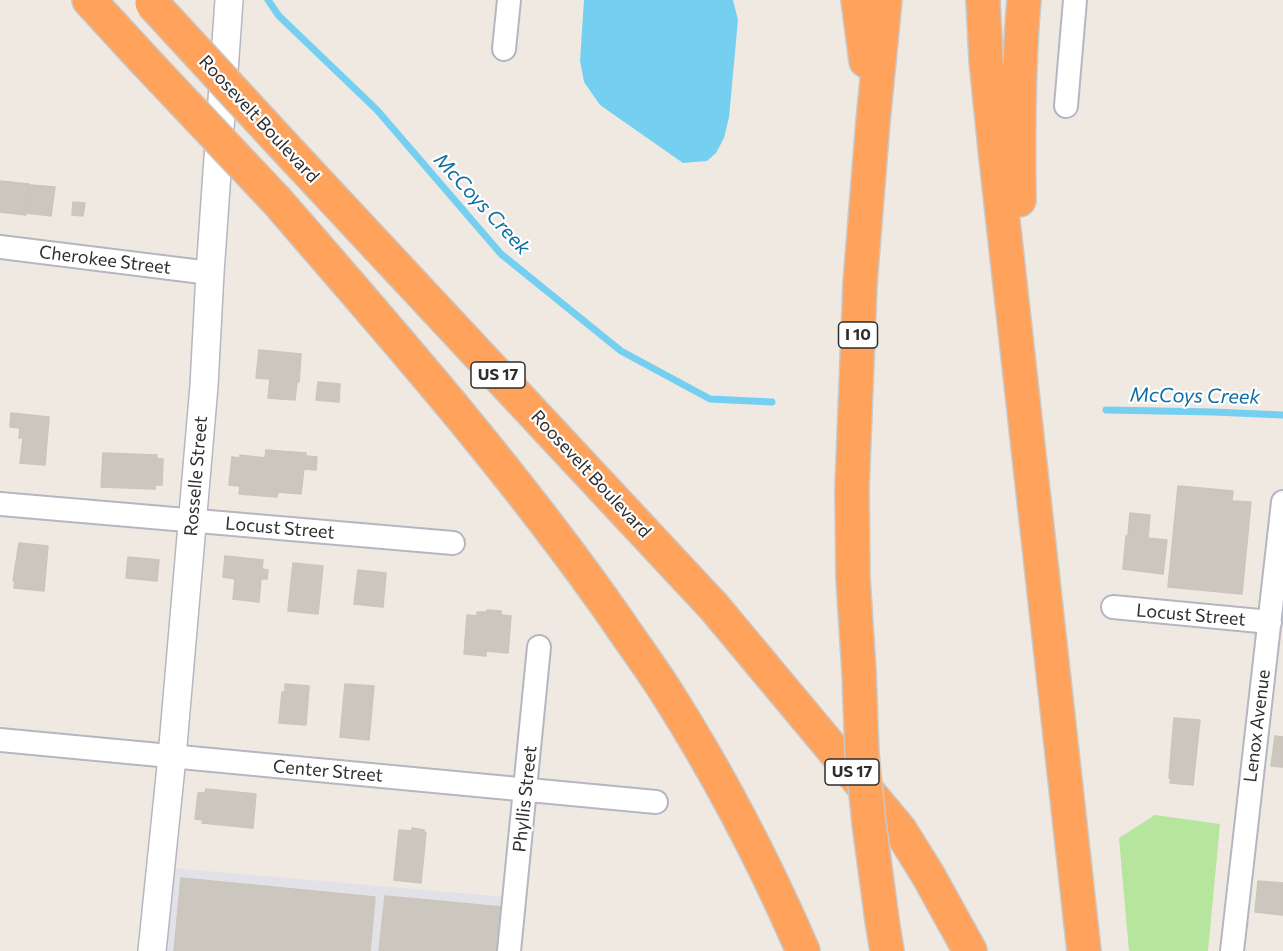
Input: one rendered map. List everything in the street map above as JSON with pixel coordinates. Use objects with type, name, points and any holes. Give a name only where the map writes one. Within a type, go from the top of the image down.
[{"type":"highway","name":"US 17","points":[[89,0],[277,201],[430,378],[536,509],[586,576],[664,689],[745,829],[783,904],[803,951]]},
{"type":"highway","points":[[858,0],[873,121]]},
{"type":"highway","name":"I 10","points":[[885,0],[860,284],[852,489],[853,578],[862,754],[885,935]]},
{"type":"highway","points":[[983,0],[993,138],[1084,951]]},
{"type":"highway","points":[[1023,397],[1018,117],[1020,37],[1024,0]]},
{"type":"highway","name":"Roosevelt Boulevard","points":[[151,2],[714,606],[900,830],[970,951]]},
{"type":"street","name":"Rosselle Street","points":[[152,951],[172,757],[204,386],[229,0]]},
{"type":"street","points":[[504,49],[509,0]]},
{"type":"street","points":[[1066,106],[1075,0]]},
{"type":"street","name":"Cherokee Street","points":[[0,247],[210,273]]},
{"type":"street","name":"Lenox Avenue","points":[[1232,951],[1283,502]]},
{"type":"street","name":"Locust Street","points":[[0,504],[453,543]]},
{"type":"street","name":"Locust Street","points":[[1113,607],[1270,622]]},
{"type":"street","name":"Phyllis Street","points":[[509,951],[539,647]]},
{"type":"street","name":"Center Street","points":[[0,740],[656,802]]},
{"type":"shaded area","points":[[172,868],[506,897],[500,951],[163,951]]},
{"type":"green space","points":[[1155,815],[1220,824],[1208,951],[1129,951],[1119,838]]},
{"type":"water","points":[[584,0],[733,0],[738,20],[729,117],[724,138],[716,153],[707,161],[683,163],[600,105],[584,82],[580,61]]},
{"type":"building","points":[[0,181],[29,184],[26,215],[0,212]]},
{"type":"building","points":[[30,185],[55,187],[51,216],[27,213]]},
{"type":"building","points":[[73,202],[85,203],[83,216],[72,215]]},
{"type":"building","points":[[259,350],[301,354],[295,400],[268,398],[270,379],[256,378]]},
{"type":"building","points":[[318,382],[340,384],[339,402],[316,400]]},
{"type":"building","points":[[11,413],[49,417],[45,465],[20,463],[23,438],[19,438],[20,428],[10,427]]},
{"type":"building","points":[[266,450],[306,453],[306,456],[317,457],[316,470],[304,469],[301,494],[278,492],[277,497],[239,494],[240,486],[229,485],[232,457],[240,458],[240,455],[265,458]]},
{"type":"building","points":[[103,453],[157,455],[157,459],[163,459],[162,485],[155,485],[155,489],[101,487]]},
{"type":"building","points":[[1178,486],[1233,491],[1232,501],[1251,502],[1242,594],[1168,587]]},
{"type":"building","points":[[1130,513],[1150,515],[1148,537],[1128,535]]},
{"type":"building","points":[[1126,536],[1167,540],[1163,574],[1123,569]]},
{"type":"building","points":[[19,543],[48,546],[44,591],[14,588]]},
{"type":"building","points":[[225,556],[263,560],[262,569],[268,570],[267,579],[261,579],[259,602],[233,599],[235,579],[223,577]]},
{"type":"building","points":[[128,557],[159,560],[157,581],[126,578]]},
{"type":"building","points":[[293,563],[323,566],[318,614],[288,611]]},
{"type":"building","points":[[358,570],[386,573],[383,607],[354,604]]},
{"type":"building","points":[[501,611],[501,615],[511,616],[508,653],[486,651],[486,656],[464,654],[467,615],[477,616],[477,612]]},
{"type":"building","points":[[285,684],[309,686],[306,725],[279,723]]},
{"type":"building","points":[[345,684],[374,686],[369,740],[340,737]]},
{"type":"building","points":[[1174,718],[1200,720],[1193,785],[1170,783]]},
{"type":"building","points":[[1275,736],[1283,737],[1283,767],[1271,766]]},
{"type":"building","points":[[206,789],[256,794],[253,828],[202,823],[203,820],[195,819],[198,793],[205,793]]},
{"type":"building","points":[[412,828],[424,830],[426,833],[421,883],[394,880],[399,830],[412,831]]},
{"type":"building","points":[[181,878],[375,897],[370,951],[174,951]]},
{"type":"building","points":[[1258,881],[1283,883],[1283,915],[1255,912]]},
{"type":"building","points":[[385,896],[502,907],[498,951],[379,951]]},
{"type":"waterway","name":"McCoys Creek","points":[[268,0],[279,16],[377,110],[501,254],[621,351],[710,399],[772,402]]},
{"type":"waterway","name":"McCoys Creek","points":[[1106,410],[1283,415]]}]
